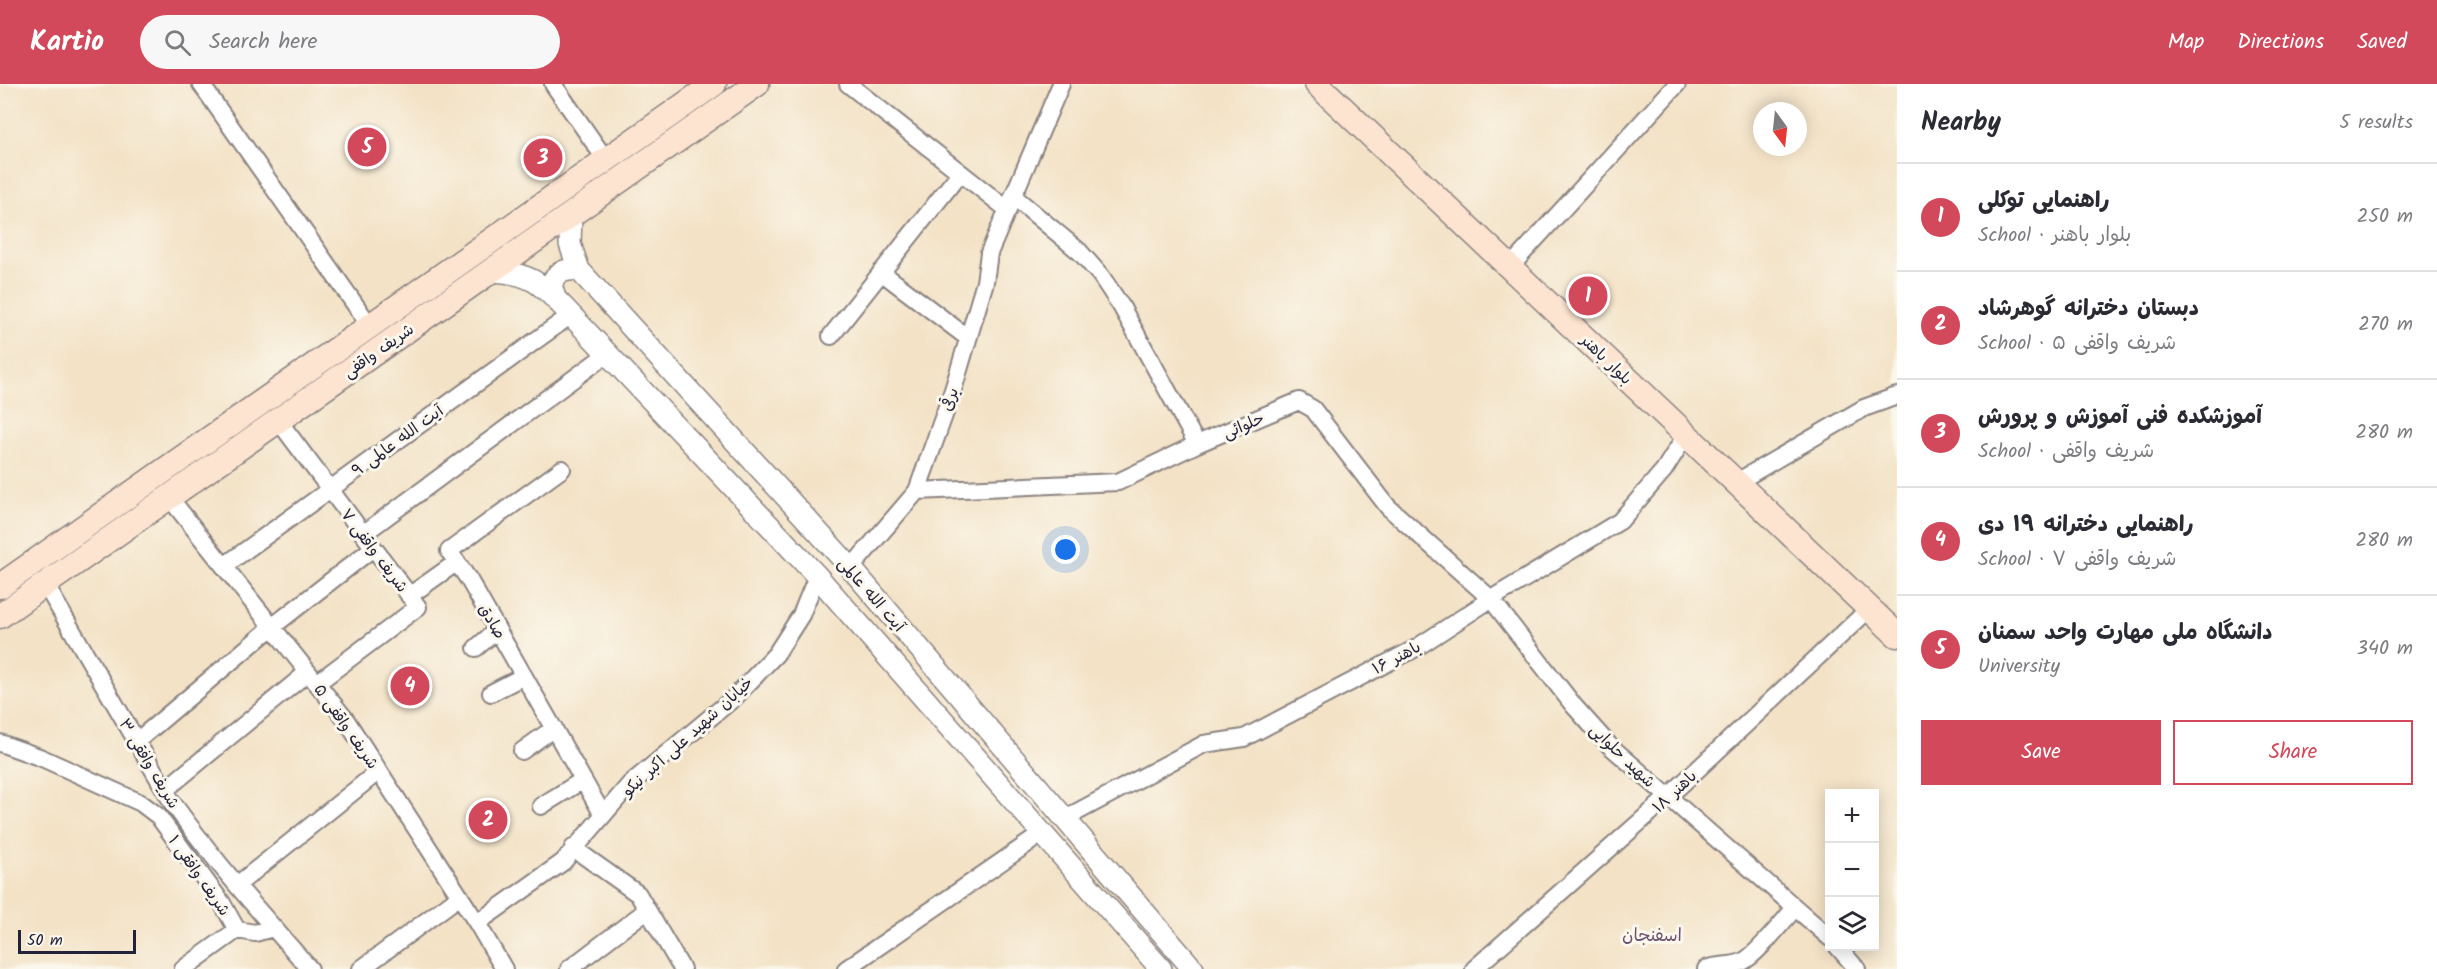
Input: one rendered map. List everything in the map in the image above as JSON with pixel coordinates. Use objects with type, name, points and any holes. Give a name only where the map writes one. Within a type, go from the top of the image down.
[{"type":"main road","name":"شریف واقفی","points":[[0,586],[714,84]]},
{"type":"main road","name":"شریف واقفی","points":[[0,616],[757,84]]},
{"type":"main road","name":"بلوار باهنر","points":[[1317,84],[1897,635]]},
{"type":"main road","points":[[155,477],[169,497]]},
{"type":"street","points":[[201,84],[370,326]]},
{"type":"street","points":[[553,84],[606,160]]},
{"type":"street","points":[[848,84],[960,172],[1011,203],[1080,252],[1101,276],[1120,306],[1197,444]]},
{"type":"street","name":"برقی","points":[[851,568],[917,491],[969,338],[985,282],[989,253],[1061,84]]},
{"type":"street","points":[[1510,267],[1677,84]]},
{"type":"street","points":[[831,336],[960,172]]},
{"type":"street","name":"آیت الله عالمی","points":[[571,214],[570,244],[579,270],[851,568],[1193,969]]},
{"type":"street","points":[[555,298],[551,285],[558,273],[566,270],[579,270]]},
{"type":"street","name":"آیت الله عالمی","points":[[491,271],[516,272],[539,283],[555,298],[818,576],[1161,969]]},
{"type":"street","points":[[881,273],[969,338]]},
{"type":"street","name":"آیت الله عالمی ۹","points":[[224,566],[571,315]]},
{"type":"street","points":[[363,534],[607,354]]},
{"type":"street","points":[[1737,482],[1864,408],[1897,396]]},
{"type":"street","name":"حلوائی","points":[[917,491],[1118,482],[1197,444],[1299,401],[1312,409],[1388,507],[1491,598]]},
{"type":"street","name":"شریف واقفی ۷","points":[[278,420],[418,607],[313,678]]},
{"type":"street","name":"باهنر ۱۶","points":[[1064,819],[1204,744],[1244,738],[1416,648],[1491,598],[1620,522],[1664,470],[1686,435]]},
{"type":"street","points":[[409,596],[457,562],[449,551],[562,469]]},
{"type":"street","name":"شریف واقفی ۵","points":[[169,497],[346,720],[477,922],[504,969]]},
{"type":"street","points":[[136,741],[272,627],[373,548]]},
{"type":"street","name":"صادق","points":[[457,562],[603,815]]},
{"type":"street","name":"خیابان شهید علی اکبر نیکو","points":[[477,922],[563,862],[630,784],[735,697],[776,654],[801,615],[818,576]]},
{"type":"street","name":"شریف وافقی ۳","points":[[45,584],[165,790],[191,829],[310,969]]},
{"type":"street","name":"شهید حلوایی","points":[[1491,598],[1544,669],[1602,737],[1825,935]]},
{"type":"street","name":"باهنر ۱۸","points":[[1474,969],[1668,797],[1869,609]]},
{"type":"street","points":[[476,648],[498,630]]},
{"type":"street","points":[[491,693],[524,676]]},
{"type":"street","points":[[165,790],[313,678]]},
{"type":"street","points":[[522,751],[554,728]]},
{"type":"street","name":"شریف وافقی ۱","points":[[0,743],[42,758],[141,803],[158,816],[222,903],[237,930],[255,933],[273,928]]},
{"type":"street","points":[[237,885],[379,771]]},
{"type":"street","points":[[542,806],[583,780]]},
{"type":"street","points":[[846,969],[1043,833]]},
{"type":"street","points":[[573,848],[638,894],[682,969]]},
{"type":"street","points":[[361,969],[460,896]]},
{"type":"street","points":[[1706,969],[1714,965],[1745,961],[1795,908]]},
{"type":"street","points":[[569,969],[647,910]]},
{"type":"street","points":[[183,969],[237,930]]},
{"type":"street","points":[[1841,951],[1857,969]]},
{"type":"place","name":"دانشگاه ملی مهارت واحد سمنان","points":[[367,147]]},
{"type":"place","name":"آموزشکده فنی آموزش و پرورش","points":[[543,158]]},
{"type":"place","name":"راهنمایی توکلی","points":[[1588,296]]},
{"type":"place","name":"راهنمایی دخترانه ۱۹ دی","points":[[410,686]]},
{"type":"place","name":"دبستان دخترانه گوهرشاد","points":[[488,820]]},
{"type":"district","name":"اسفنجان","points":[[1652,935]]}]
